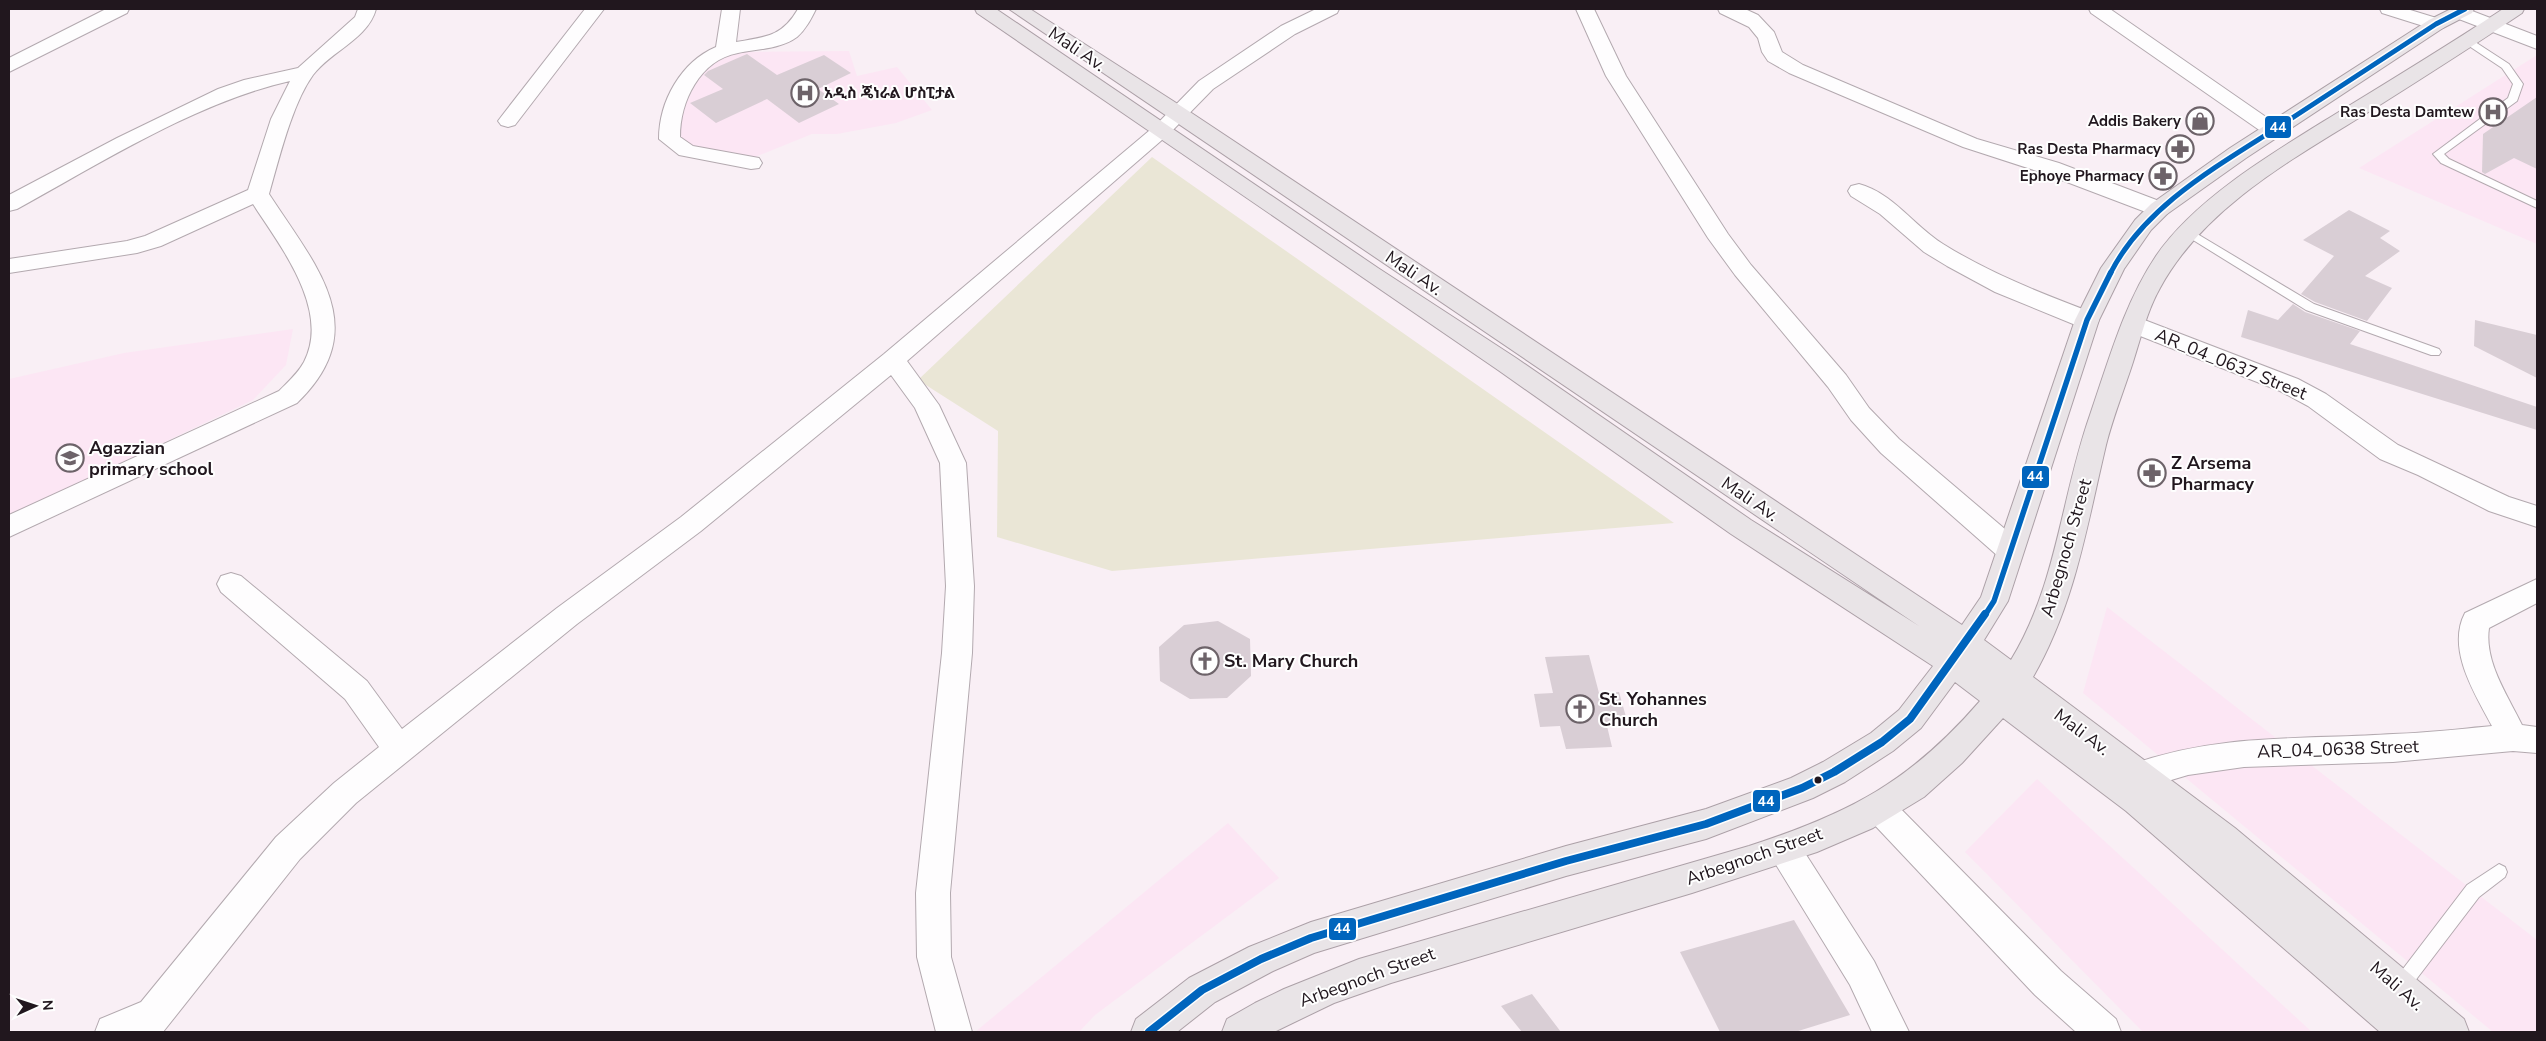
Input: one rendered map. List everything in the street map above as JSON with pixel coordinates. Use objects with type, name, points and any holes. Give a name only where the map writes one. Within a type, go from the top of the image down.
[{"type":"main road","name":"Mali Av.","points":[[984,9],[1170,121],[1766,510],[2008,690],[2141,775],[2289,894],[2451,1032]]},
{"type":"main road","name":"Mali Av.","points":[[1018,9],[1170,121],[1370,273],[1507,364],[1741,527],[1959,653]]},
{"type":"main road","points":[[1149,1032],[1202,990],[1261,959],[1311,938],[1557,863],[1706,824],[1802,788],[1834,772],[1874,747],[1910,719],[1959,653],[1994,601],[2087,320],[2128,245],[2143,225],[2159,210],[2272,130],[2436,24],[2462,11]]},
{"type":"main road","name":"Arbegnoch Street","points":[[1240,1032],[1260,1019],[1376,972],[1784,850],[1880,808],[1931,772],[1975,730],[2008,690],[2042,631],[2061,577],[2095,439],[2149,286],[2189,233],[2242,187],[2466,40],[2498,15]]},
{"type":"main road","points":[[1741,527],[1766,510]]},
{"type":"main road","name":"Mali Av.","points":[[2008,690],[2084,764],[2137,800],[2407,1032]]},
{"type":"street","points":[[9,66],[120,9]]},
{"type":"street","points":[[9,527],[288,397],[302,384],[320,355],[324,339],[323,318],[317,291],[258,194],[281,118],[306,72],[364,19],[367,9]]},
{"type":"street","points":[[508,121],[595,9]]},
{"type":"street","points":[[725,50],[731,9]]},
{"type":"street","points":[[751,163],[686,151],[669,139],[669,116],[689,74],[709,57],[725,50],[773,41],[793,32],[807,9]]},
{"type":"street","points":[[114,1032],[146,1024],[288,848],[345,793],[567,616],[691,524],[892,360],[1170,121],[1206,84],[1238,61],[1288,30],[1330,9]]},
{"type":"street","points":[[1585,9],[1616,76],[1720,238],[1743,270],[1837,381],[1860,414],[1890,446],[2010,549]]},
{"type":"street","points":[[1727,9],[1744,14],[1757,23],[1768,38],[1772,53],[1780,61],[1796,69],[1970,143],[2051,168],[2159,210]]},
{"type":"street","points":[[2098,9],[2272,130]]},
{"type":"street","points":[[2389,9],[2436,24]]},
{"type":"street","points":[[2462,11],[2498,15],[2537,30]]},
{"type":"street","points":[[2498,15],[2537,43]]},
{"type":"street","points":[[9,204],[124,142],[225,93],[251,84],[306,72]]},
{"type":"street","points":[[1859,191],[1888,209],[1932,247],[1955,262],[2003,287],[2087,320]]},
{"type":"street","points":[[9,266],[129,248],[153,241],[258,194]]},
{"type":"street","name":"AR_04_0637 Street","points":[[2134,324],[2289,385],[2323,404],[2388,452],[2427,468],[2499,504],[2537,517]]},
{"type":"street","points":[[892,360],[926,405],[953,463],[960,586],[957,653],[933,893],[934,957],[954,1032]]},
{"type":"street","points":[[231,584],[356,690],[399,750]]},
{"type":"street","points":[[2525,739],[2481,671],[2472,645],[2472,632],[2475,621],[2537,590]]},
{"type":"street","name":"AR_04_0638 Street","points":[[2141,775],[2188,762],[2244,753],[2393,748],[2525,739]]},
{"type":"street","points":[[1880,808],[2048,983],[2103,1032]]},
{"type":"street","points":[[1784,850],[1862,973],[1891,1032]]},
{"type":"lane","points":[[2466,40],[2506,66],[2518,84],[2514,99],[2438,154],[2445,161],[2537,205]]},
{"type":"lane","points":[[2189,233],[2310,307],[2435,352]]},
{"type":"lane","points":[[2399,988],[2473,890],[2498,872]]},
{"type":"shaded area","name":"አዲስ ጄነራል ሆስፒታል","points":[[849,51],[857,76],[897,67],[932,110],[896,123],[837,134],[812,134],[755,157],[699,157],[669,135],[713,52]]},
{"type":"shaded area","name":"Ras Desta Damtew","points":[[2537,55],[2537,244],[2359,168]]},
{"type":"shaded area","points":[[1152,157],[1674,523],[1112,571],[997,537],[998,431],[918,380]]},
{"type":"shaded area","name":"Agazzian primary school","points":[[293,329],[286,365],[253,400],[9,516],[9,379],[124,353]]},
{"type":"shaded area","points":[[2107,607],[2537,940],[2537,1032],[2493,1032],[2083,693]]},
{"type":"shaded area","points":[[2037,779],[2312,1032],[2143,1032],[1965,852]]},
{"type":"shaded area","points":[[1228,823],[1279,878],[1095,1015],[1079,1032],[975,1032]]},
{"type":"building","points":[[747,54],[777,75],[824,55],[851,73],[818,89],[839,104],[799,123],[767,99],[716,123],[690,103],[723,89],[704,75],[708,71]]},
{"type":"building","points":[[2537,97],[2537,169],[2514,158],[2485,174],[2482,172],[2483,134]]},
{"type":"building","points":[[2349,210],[2390,231],[2380,238],[2400,251],[2365,276],[2392,288],[2367,321],[2315,302],[2301,294],[2334,256],[2303,240]]},
{"type":"building","points":[[2293,304],[2305,312],[2360,331],[2350,344],[2537,407],[2537,430],[2241,337],[2248,310],[2278,320]]},
{"type":"building","points":[[2475,320],[2537,335],[2537,378],[2474,346]]},
{"type":"building","name":"St. Mary Church","points":[[1218,621],[1250,639],[1251,676],[1227,698],[1190,699],[1160,681],[1159,647],[1184,625]]},
{"type":"building","name":"St. Yohannes Church","points":[[1589,655],[1599,693],[1619,692],[1628,724],[1607,726],[1612,747],[1566,749],[1560,726],[1540,727],[1534,694],[1553,693],[1545,657]]},
{"type":"building","points":[[1794,920],[1850,1015],[1795,1032],[1720,1032],[1680,952]]},
{"type":"building","points":[[1532,994],[1561,1032],[1522,1032],[1501,1006]]},
{"type":"transit line","name":"44","points":[[1149,1032],[1202,990],[1261,959],[1311,938],[1566,861],[1706,824],[1802,788],[1834,772],[1882,742],[1910,719],[1952,663],[1994,601],[2087,320],[2113,268],[2143,225],[2159,209],[2238,153],[2436,24],[2465,9]]},
{"type":"place","name":"አዲስ ጄነራል ሆስፒታል","points":[[805,93]]},
{"type":"place","name":"Ras Desta Damtew","points":[[2493,112]]},
{"type":"place","name":"Addis Bakery","points":[[2200,121]]},
{"type":"place","name":"Ras Desta Pharmacy","points":[[2180,149]]},
{"type":"place","name":"Ephoye Pharmacy","points":[[2163,176]]},
{"type":"place","name":"Agazzian primary school","points":[[70,458]]},
{"type":"place","name":"Z Arsema Pharmacy","points":[[2152,473]]},
{"type":"place","name":"St. Mary Church","points":[[1205,661]]},
{"type":"place","name":"St. Yohannes Church","points":[[1580,709]]}]
